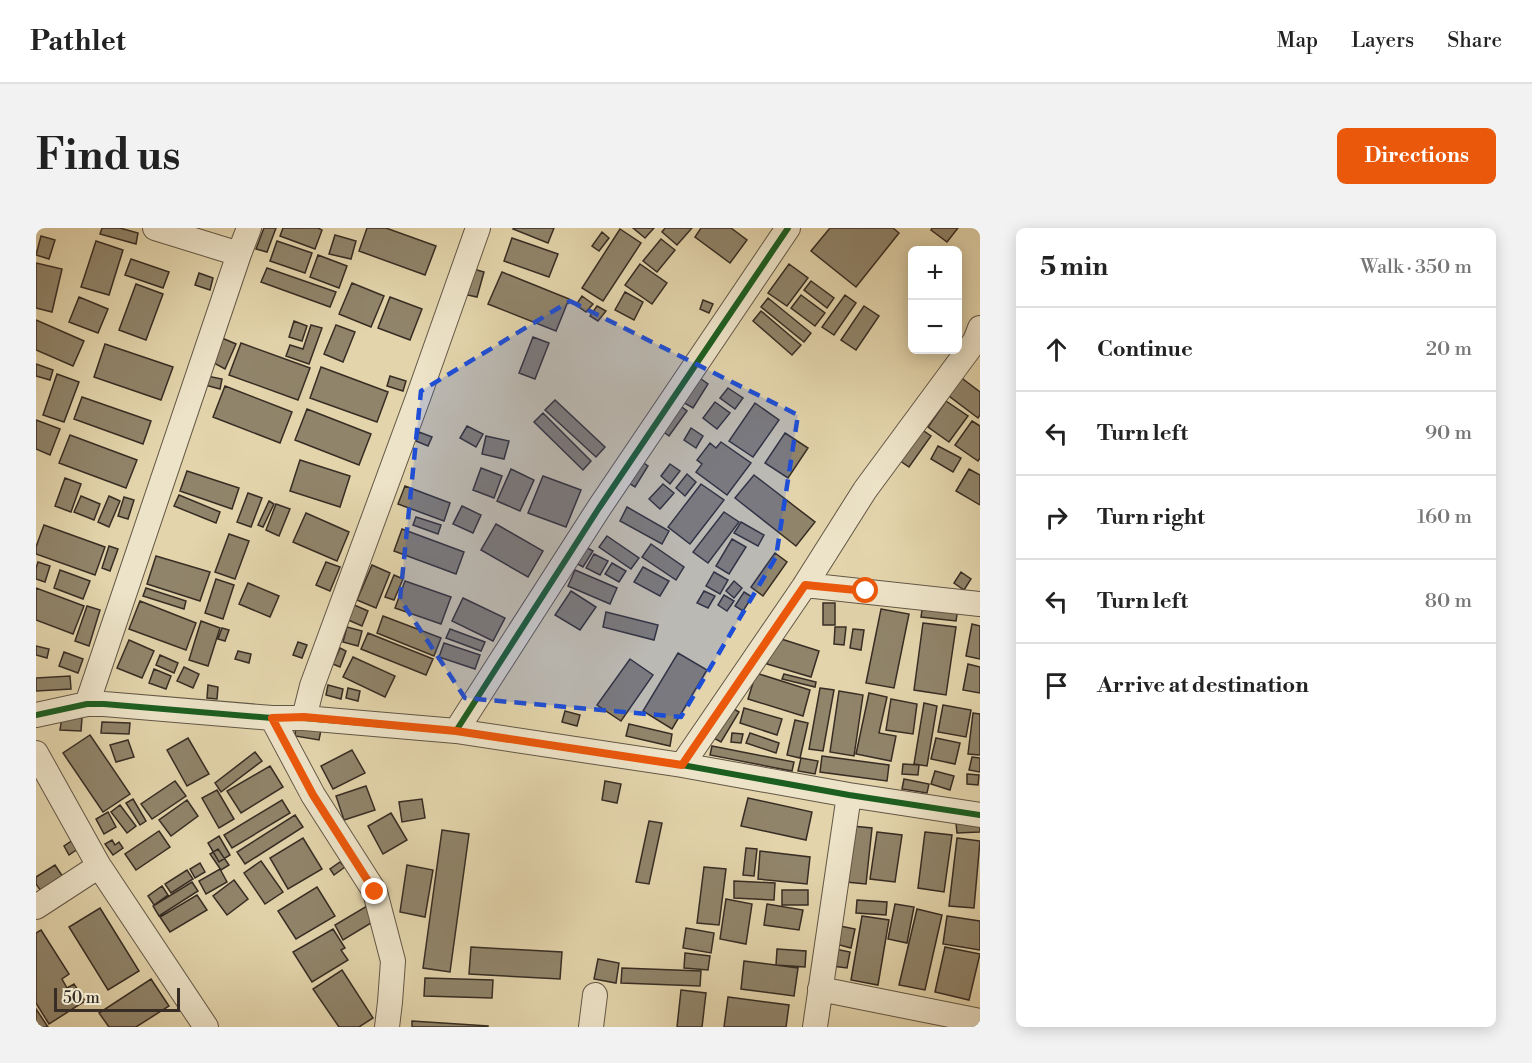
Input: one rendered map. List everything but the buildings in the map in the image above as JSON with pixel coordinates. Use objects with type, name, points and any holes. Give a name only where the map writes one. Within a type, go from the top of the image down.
[{"type":"street","points":[[155,228],[239,254]]},
{"type":"street","points":[[87,704],[249,228]]},
{"type":"street","points":[[304,717],[312,686],[420,395],[478,228]]},
{"type":"street","points":[[456,731],[599,508],[789,228]]},
{"type":"street","points":[[682,765],[805,585],[865,490],[978,338]]},
{"type":"street","points":[[805,585],[980,604]]},
{"type":"street","points":[[36,715],[87,704],[104,704],[272,718],[304,717],[456,731],[682,765],[849,795],[980,815]]},
{"type":"street","points":[[272,718],[313,795],[375,892],[393,961],[387,1027]]},
{"type":"street","points":[[36,753],[99,866],[206,1027]]},
{"type":"street","points":[[815,1027],[849,795]]},
{"type":"street","points":[[36,907],[99,866]]},
{"type":"street","points":[[820,988],[980,1022]]},
{"type":"street","points":[[591,1027],[595,995]]},
{"type":"highlighted area","points":[[570,301],[798,415],[776,557],[681,717],[465,698],[400,599],[421,391]]},
{"type":"cycle path","points":[[456,731],[599,508],[788,228]]},
{"type":"cycle path","points":[[36,715],[87,704],[104,704],[456,731],[682,765],[849,795],[980,815]]},
{"type":"route","points":[[375,892],[313,795],[272,718],[304,717],[456,731],[682,765],[805,585],[866,591]]}]
